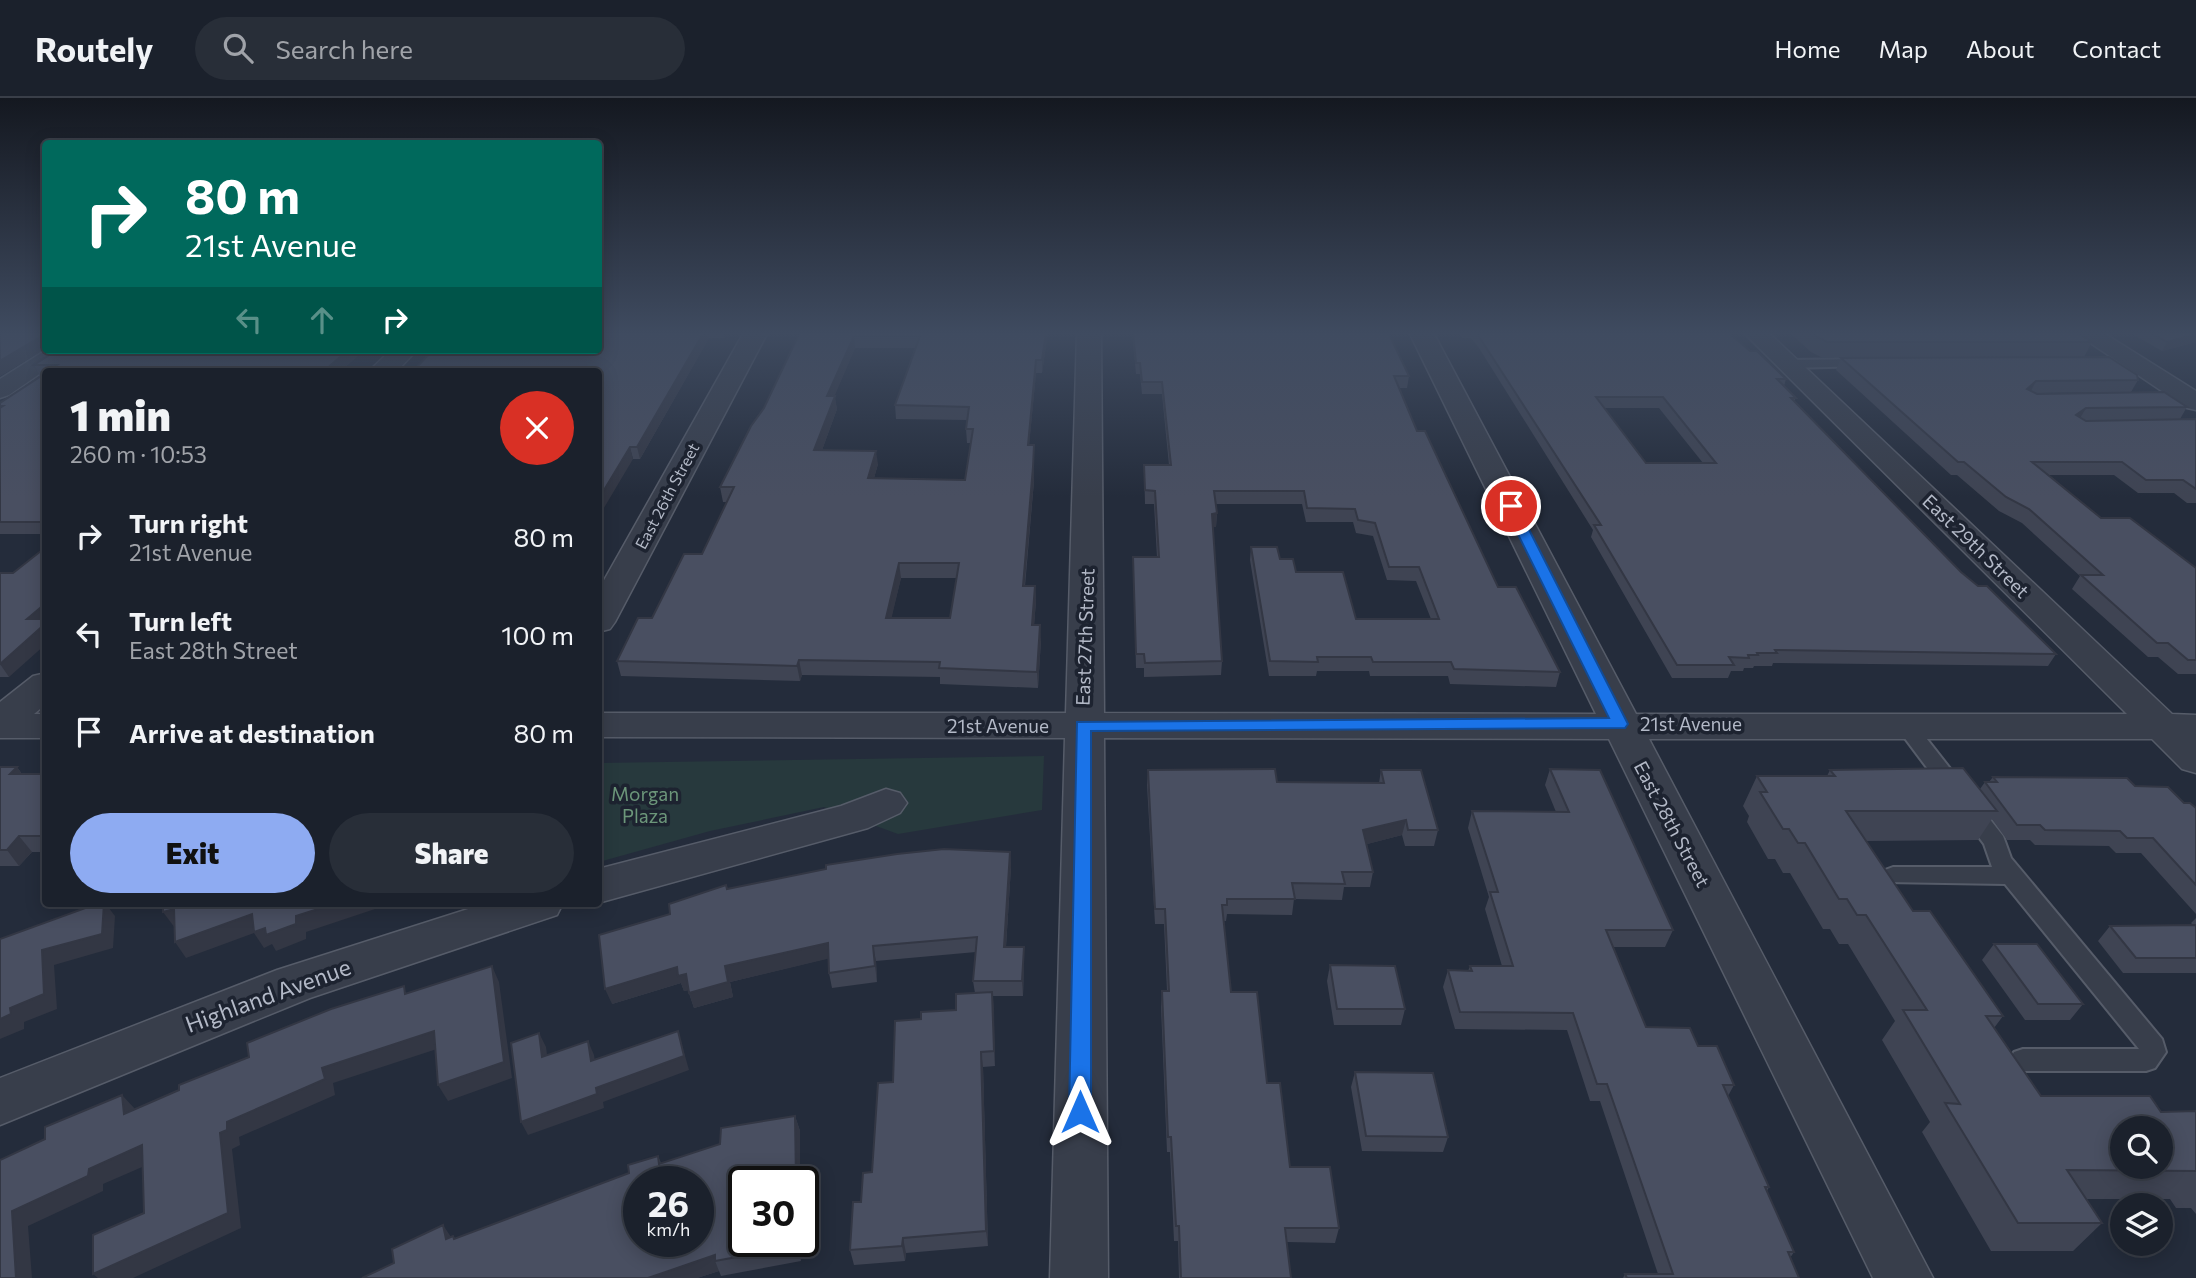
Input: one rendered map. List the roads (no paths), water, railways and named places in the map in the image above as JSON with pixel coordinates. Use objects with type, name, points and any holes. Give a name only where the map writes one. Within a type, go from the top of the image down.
[{"type":"street","name":"East 26th Street","points":[[602,615],[726,387]]},
{"type":"street","name":"East 27th Street","points":[[1079,1278],[1082,726],[1088,387]]},
{"type":"street","name":"East 28th Street","points":[[1449,387],[1904,1278]]},
{"type":"street","name":"East 29th Street","points":[[1813,387],[2179,727],[2196,760]]},
{"type":"street","points":[[2173,387],[2193,400]]},
{"type":"street","points":[[0,724],[42,687]]},
{"type":"street","points":[[0,724],[42,726]]},
{"type":"street","name":"21st Avenue","points":[[602,725],[1620,724],[2179,727]]},
{"type":"street","points":[[602,885],[853,818],[886,803]]},
{"type":"street","name":"Highland Avenue","points":[[0,1102],[293,984],[515,907]]},
{"type":"lane","points":[[2158,399],[2193,400]]},
{"type":"lane","points":[[1905,725],[1995,842],[2000,861],[2153,1046],[2153,1052],[2146,1060],[2023,1060]]},
{"type":"lane","points":[[1893,876],[2011,875]]},
{"type":"park label","name":"Morgan Plaza","points":[[645,805]]}]
